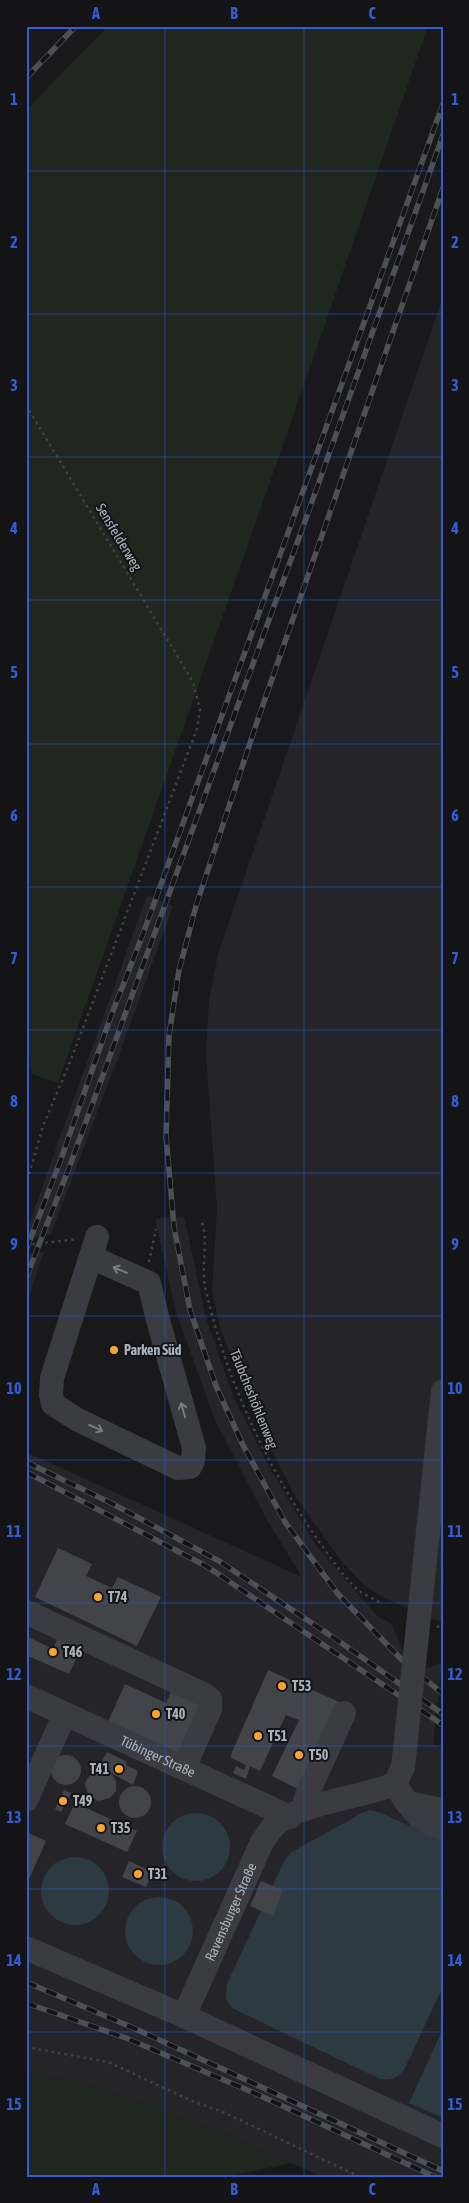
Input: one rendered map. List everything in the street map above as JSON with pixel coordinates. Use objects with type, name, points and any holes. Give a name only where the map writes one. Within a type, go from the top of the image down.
[{"type":"lane","points":[[94,1247],[146,1280],[149,1283],[194,1448],[193,1461],[190,1467],[178,1468],[78,1420],[53,1404],[51,1395],[52,1378],[94,1247]]},
{"type":"lane","points":[[443,1391],[435,1546],[427,1626],[401,1784],[420,1818],[443,1829]]},
{"type":"lane","points":[[26,1612],[203,1694],[210,1699],[210,1709],[184,1768]]},
{"type":"lane","name":"Tübinger Straße","points":[[26,1696],[184,1768],[296,1813]]},
{"type":"lane","points":[[296,1813],[344,1712]]},
{"type":"lane","points":[[26,1800],[65,1714]]},
{"type":"lane","points":[[296,1813],[401,1784],[443,1810]]},
{"type":"lane","name":"Ravensburger Straße","points":[[184,2016],[262,1842],[274,1826],[296,1813]]},
{"type":"lane","points":[[26,1948],[184,2016],[443,2136]]},
{"type":"path","name":"Sensfelderweg","points":[[26,405],[193,682],[200,709],[197,729],[70,1062],[43,1126],[26,1185]]},
{"type":"path","name":"Täubcheshöhlenweg","points":[[202,1223],[206,1234],[204,1282],[215,1329],[257,1439],[290,1498],[344,1574],[360,1591],[382,1603]]},
{"type":"path","points":[[146,1280],[156,1229]]},
{"type":"path","points":[[26,1245],[94,1247]]},
{"type":"path","points":[[427,1626],[443,1631]]},
{"type":"path","points":[[26,2047],[108,2062],[192,2101],[223,2112],[360,2177]]},
{"type":"shaded area","points":[[108,26],[428,26],[289,428],[58,1083],[32,1074],[26,1041],[26,110]]},
{"type":"shaded area","points":[[443,297],[443,1623],[384,1598],[364,1585],[342,1562],[295,1496],[255,1419],[220,1328],[212,1291],[217,1208],[206,1055],[209,1000],[218,954]]},
{"type":"shaded area","points":[[147,895],[173,906],[51,1234],[26,1240],[26,1232]]},
{"type":"shaded area","points":[[184,1216],[206,1318],[233,1396],[268,1465],[316,1545],[377,1616],[392,1624],[403,1652],[425,1669],[442,1662],[433,1744],[443,1750],[443,2177],[323,2177],[216,2130],[91,2085],[26,2072],[26,1452],[302,1577],[267,1520],[215,1420],[176,1312],[155,1219]]},
{"type":"shaded area","points":[[44,1252],[26,1306],[26,1254]]},
{"type":"shaded area","points":[[370,1810],[379,1812],[443,1841],[443,1986],[405,2068],[394,2078],[388,2079],[380,2079],[232,2008],[226,1998],[227,1984],[285,1859],[292,1852]]},
{"type":"shaded area","points":[[196,1813],[209,1816],[220,1823],[227,1834],[230,1847],[227,1860],[220,1871],[209,1878],[196,1881],[183,1878],[172,1871],[165,1860],[162,1847],[165,1834],[172,1823],[183,1816]]},
{"type":"shaded area","points":[[75,1857],[88,1860],[99,1867],[106,1878],[109,1891],[106,1904],[99,1915],[88,1922],[75,1925],[62,1922],[51,1915],[44,1904],[41,1891],[44,1878],[51,1867],[62,1860]]},
{"type":"shaded area","points":[[159,1897],[172,1900],[183,1907],[190,1918],[193,1931],[190,1944],[183,1955],[172,1962],[159,1965],[146,1962],[135,1955],[128,1944],[125,1931],[128,1918],[135,1907],[146,1900]]},
{"type":"shaded area","points":[[443,2029],[443,2118],[409,2103]]},
{"type":"shaded area","points":[[26,2072],[91,2085],[216,2130],[291,2163],[225,2177],[26,2177]]},
{"type":"building","name":"T74","points":[[58,1548],[92,1564],[86,1576],[112,1588],[118,1577],[161,1597],[137,1646],[35,1597]]},
{"type":"building","name":"T46","points":[[61,1631],[84,1642],[69,1674],[26,1655],[26,1636],[53,1649]]},
{"type":"building","points":[[268,1670],[339,1702],[300,1790],[272,1776],[299,1720],[286,1715],[260,1771],[250,1766],[246,1779],[233,1773],[236,1766],[244,1770],[246,1765],[230,1757]]},
{"type":"building","name":"T40","points":[[125,1684],[166,1703],[172,1690],[205,1704],[181,1756],[107,1724]]},
{"type":"building","points":[[107,1752],[127,1762],[126,1765],[138,1771],[133,1785],[111,1773],[116,1781],[116,1791],[110,1798],[98,1801],[88,1795],[85,1783],[91,1773],[104,1770],[99,1767]]},
{"type":"building","points":[[66,1755],[77,1759],[81,1770],[77,1781],[66,1785],[55,1781],[51,1770],[55,1759]]},
{"type":"building","points":[[135,1786],[141,1787],[146,1791],[150,1796],[150,1808],[146,1813],[141,1817],[135,1818],[129,1817],[124,1813],[120,1808],[119,1802],[120,1796],[124,1791],[129,1787]]},
{"type":"building","name":"T49","points":[[64,1790],[71,1793],[61,1812],[55,1809]]},
{"type":"building","name":"T35","points":[[75,1803],[137,1831],[127,1852],[65,1824]]},
{"type":"building","points":[[26,1832],[46,1841],[26,1886]]},
{"type":"building","name":"T31","points":[[129,1861],[153,1872],[146,1887],[122,1877]]},
{"type":"building","points":[[261,1881],[283,1890],[273,1916],[250,1906]]},
{"type":"railway","points":[[26,78],[76,26]]},
{"type":"railway","points":[[26,1250],[60,1162],[111,1016],[143,934],[443,104]]},
{"type":"railway","points":[[26,1278],[69,1168],[304,524],[443,135]]},
{"type":"railway","points":[[443,188],[257,722],[196,906],[179,970],[169,1035],[166,1136],[174,1227],[190,1310],[216,1386],[243,1445],[285,1522],[338,1594],[402,1660],[443,1694]]},
{"type":"railway","points":[[26,1462],[111,1503],[219,1561],[443,1714]]},
{"type":"railway","points":[[26,1472],[206,1566],[443,1725]]},
{"type":"railway","points":[[26,1982],[138,2030],[443,2171]]},
{"type":"railway","points":[[26,2003],[126,2038],[261,2096],[435,2177]]},
{"type":"place","name":"Parken Süd","points":[[114,1350]]},
{"type":"place","name":"T74","points":[[98,1597]]},
{"type":"place","name":"T46","points":[[53,1652]]},
{"type":"place","name":"T53","points":[[282,1686]]},
{"type":"place","name":"T40","points":[[156,1714]]},
{"type":"place","name":"T51","points":[[258,1736]]},
{"type":"place","name":"T50","points":[[299,1755]]},
{"type":"place","name":"T41","points":[[119,1769]]},
{"type":"place","name":"T49","points":[[63,1801]]},
{"type":"place","name":"T35","points":[[101,1828]]},
{"type":"place","name":"T31","points":[[138,1874]]}]
